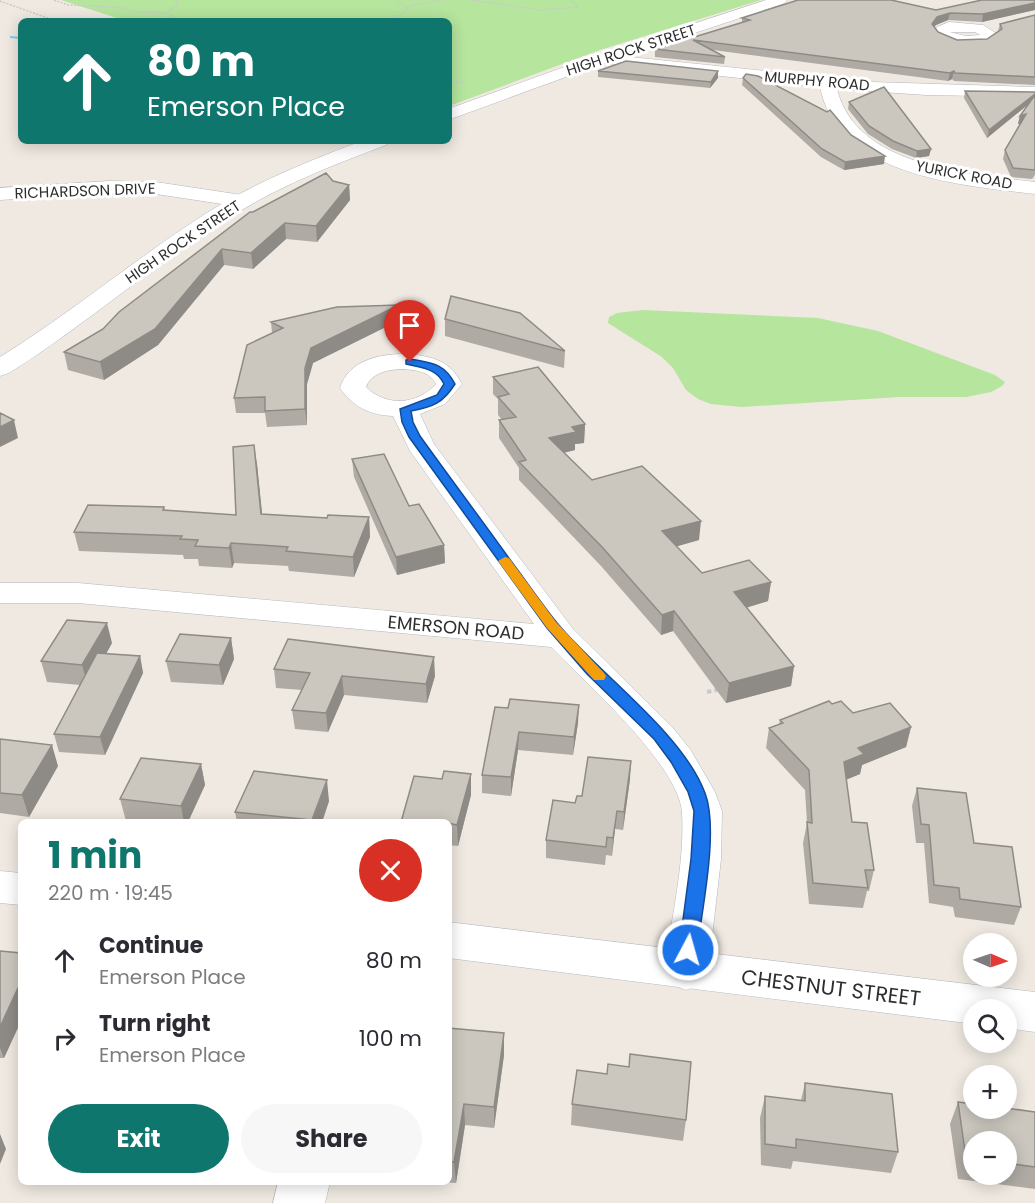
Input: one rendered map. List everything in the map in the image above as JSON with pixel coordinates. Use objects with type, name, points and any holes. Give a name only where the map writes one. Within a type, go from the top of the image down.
[{"type":"street","name":"HIGH ROCK STREET","points":[[452,114],[601,59],[780,0]]},
{"type":"street","points":[[981,29],[1003,24]]},
{"type":"street","name":"MURPHY ROAD","points":[[601,59],[827,82],[933,90],[1035,92]]},
{"type":"street","name":"YURICK ROAD","points":[[827,82],[830,99],[844,126],[864,143],[918,167],[944,174],[1035,188]]},
{"type":"street","name":"HIGH ROCK STREET","points":[[0,368],[36,345],[182,240],[242,201],[264,188],[372,144]]},
{"type":"street","name":"RICHARDSON DRIVE","points":[[0,194],[109,187],[156,188],[242,201]]},
{"type":"street","points":[[405,409],[407,422],[414,437],[561,637],[659,736],[677,758],[696,792],[702,811],[700,859],[686,971]]},
{"type":"street","name":"EMERSON ROAD","points":[[0,593],[78,593],[561,637]]},
{"type":"street","points":[[0,887],[18,889]]},
{"type":"street","name":"CHESTNUT STREET","points":[[452,941],[1035,1012]]},
{"type":"street","points":[[299,1203],[303,1185]]},
{"type":"path","points":[[54,0],[68,5],[117,7],[136,12],[166,13],[173,15],[173,18]]},
{"type":"path","points":[[166,13],[177,5],[176,0]]},
{"type":"path","points":[[395,0],[407,6],[443,0]]},
{"type":"path","points":[[471,0],[532,9],[561,10],[578,7],[570,0]]},
{"type":"path","points":[[0,1],[48,18]]},
{"type":"path","points":[[390,18],[403,14],[408,9],[407,6]]},
{"type":"path","points":[[707,692],[717,690]]},
{"type":"green space","points":[[61,0],[761,0],[600,50],[452,105],[452,18],[117,18]]},
{"type":"green space","points":[[643,310],[818,318],[878,331],[995,375],[1005,382],[991,392],[966,397],[899,397],[742,407],[711,404],[698,399],[686,390],[673,368],[662,357],[608,323],[609,317],[617,313]]},
{"type":"building","points":[[798,0],[891,0],[936,10],[982,0],[1035,0],[1035,3],[983,14],[950,13],[937,17],[932,24],[938,32],[957,40],[987,39],[1002,29],[1000,24],[1035,15],[1035,77],[955,73],[954,71],[950,73],[693,40],[725,57],[655,49],[750,20],[742,18]]},
{"type":"building","points":[[626,61],[718,71],[711,82],[598,71]]},
{"type":"building","points":[[746,74],[758,76],[827,112],[830,110],[851,135],[885,156],[845,162],[822,149],[743,78]]},
{"type":"building","points":[[884,87],[931,149],[917,151],[893,141],[869,126],[849,102]]},
{"type":"building","points":[[965,91],[1035,92],[1035,94],[989,130]]},
{"type":"building","points":[[1035,95],[1035,169],[1013,168],[1005,150],[1026,114],[1020,116]]},
{"type":"building","points":[[326,173],[333,181],[349,185],[316,226],[285,223],[251,253],[222,249],[155,329],[100,362],[64,352],[103,329],[119,312],[250,212]]},
{"type":"building","points":[[451,296],[520,313],[565,351],[445,319]]},
{"type":"building","points":[[399,305],[311,348],[305,368],[305,409],[265,411],[265,397],[234,398],[247,345],[283,328],[271,322],[337,307]]},
{"type":"building","points":[[538,367],[585,424],[572,427],[576,432],[549,438],[592,480],[642,466],[701,521],[662,531],[702,573],[749,560],[771,582],[734,592],[794,666],[729,683],[674,611],[662,615],[602,547],[519,462],[526,460],[499,420],[516,417],[498,397],[509,394],[493,377]]},
{"type":"building","points":[[0,413],[14,420],[0,427]]},
{"type":"building","points":[[254,445],[261,514],[327,518],[328,515],[369,517],[353,557],[286,551],[288,547],[231,543],[229,548],[195,546],[198,540],[180,539],[182,536],[74,532],[88,505],[164,507],[163,510],[236,515],[233,447]]},
{"type":"building","points":[[384,454],[409,506],[419,504],[444,545],[396,557],[352,459]]},
{"type":"building","points":[[67,620],[107,623],[82,665],[41,661]]},
{"type":"building","points":[[180,634],[231,638],[219,665],[166,661]]},
{"type":"building","points":[[288,639],[434,657],[426,684],[342,676],[326,713],[292,710],[310,673],[274,669]]},
{"type":"building","points":[[97,653],[140,656],[100,737],[54,734]]},
{"type":"building","points":[[510,699],[579,705],[574,737],[519,732],[511,777],[482,775],[495,707],[508,708]]},
{"type":"building","points":[[829,701],[832,704],[841,701],[853,713],[890,703],[911,727],[858,748],[864,754],[844,762],[852,822],[867,823],[874,870],[865,870],[868,888],[813,883],[807,822],[812,823],[809,770],[769,728],[783,723],[780,720]]},
{"type":"building","points":[[0,739],[52,745],[22,795],[0,793]]},
{"type":"building","points":[[588,757],[631,761],[624,812],[617,811],[613,838],[607,837],[606,847],[546,840],[553,800],[575,803],[577,796],[582,796]]},
{"type":"building","points":[[141,758],[201,764],[181,806],[120,799]]},
{"type":"building","points":[[254,771],[327,780],[312,819],[235,812]]},
{"type":"building","points":[[444,771],[471,774],[457,825],[452,824],[452,819],[402,819],[414,776],[442,779]]},
{"type":"building","points":[[917,788],[966,793],[974,843],[1012,847],[1021,907],[960,899],[959,888],[934,885],[929,825],[921,824]]},
{"type":"building","points":[[0,951],[18,953],[18,988],[0,1027]]},
{"type":"building","points":[[452,1028],[504,1033],[494,1107],[464,1104],[454,1162],[452,1162]]},
{"type":"building","points":[[630,1054],[691,1062],[686,1120],[572,1104],[577,1070],[607,1074],[608,1064],[629,1067]]},
{"type":"building","points":[[805,1083],[892,1094],[898,1152],[796,1139],[796,1148],[765,1144],[765,1096],[805,1101]]},
{"type":"building","points":[[958,1102],[963,1103],[963,1119],[1017,1119],[1017,1110],[1035,1112],[1035,1167],[1017,1165],[1017,1131],[963,1131],[963,1137]]},
{"type":"waterway","points":[[12,37],[18,38]]},
{"type":"slow traffic","points":[[505,561],[561,637],[599,676]]},
{"type":"route","points":[[410,362],[429,365],[444,373],[449,384],[441,397],[422,406],[405,409],[407,422],[414,437],[561,637],[659,736],[677,758],[696,792],[702,811],[700,859],[694,888],[688,950]]}]
